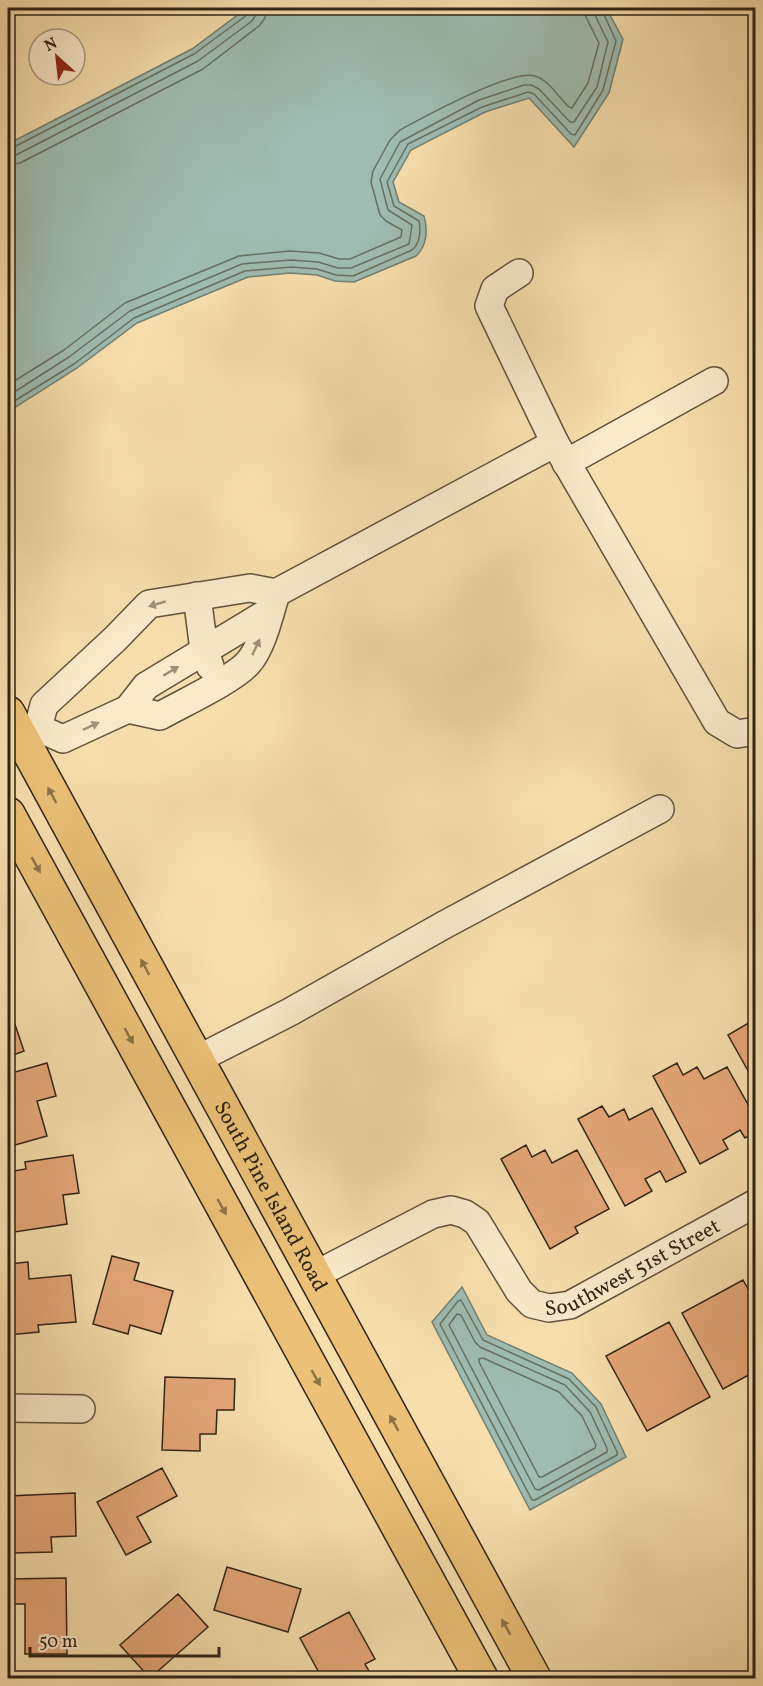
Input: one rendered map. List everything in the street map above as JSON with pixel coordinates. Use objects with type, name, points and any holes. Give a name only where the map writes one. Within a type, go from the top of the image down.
[{"type":"main road","name":"South Pine Island Road","points":[[18,730],[313,1276],[534,1678]]},
{"type":"main road","points":[[8,814],[481,1678]]},
{"type":"street","points":[[519,273],[495,289],[489,306],[561,453],[717,722],[736,734],[756,731]]},
{"type":"street","points":[[18,730],[63,739],[128,709],[146,686],[204,650],[273,602],[561,453],[714,381]]},
{"type":"street","points":[[18,730],[149,604],[250,588],[273,602]]},
{"type":"street","points":[[197,596],[204,650],[216,684]]},
{"type":"street","points":[[128,709],[160,716],[249,662],[259,642],[273,602]]},
{"type":"street","points":[[196,1060],[291,1012],[444,925],[660,809]]},
{"type":"street","name":"Southwest 51st Street","points":[[313,1276],[433,1214],[451,1210],[465,1214],[477,1222],[519,1291],[532,1304],[549,1308],[570,1305],[756,1203]]},
{"type":"street","points":[[8,1408],[81,1409]]},
{"type":"water","points":[[247,8],[606,8],[623,39],[609,93],[574,147],[529,98],[485,112],[411,150],[393,182],[399,202],[424,216],[426,238],[416,256],[354,282],[290,273],[248,277],[137,323],[77,368],[8,412],[8,144],[192,49]]},
{"type":"water","points":[[462,1287],[487,1335],[572,1373],[601,1404],[626,1457],[530,1510],[432,1322]]},
{"type":"building","points":[[8,1004],[24,1051],[8,1057]]},
{"type":"building","points":[[752,1021],[756,1027],[756,1085],[728,1035]]},
{"type":"building","points":[[47,1063],[56,1096],[37,1101],[47,1136],[8,1147],[8,1074]]},
{"type":"building","points":[[677,1063],[683,1075],[697,1067],[704,1079],[727,1067],[756,1119],[756,1132],[745,1138],[740,1130],[723,1140],[728,1149],[700,1164],[653,1076]]},
{"type":"building","points":[[602,1106],[609,1117],[624,1109],[629,1120],[652,1108],[686,1172],[666,1182],[660,1171],[645,1179],[652,1191],[625,1206],[578,1119]]},
{"type":"building","points":[[526,1145],[532,1157],[545,1150],[552,1163],[577,1150],[609,1209],[575,1227],[578,1233],[550,1249],[501,1159]]},
{"type":"building","points":[[73,1155],[79,1193],[63,1195],[67,1224],[8,1233],[8,1172],[26,1169],[25,1162]]},
{"type":"building","points":[[112,1256],[139,1263],[134,1280],[173,1291],[161,1334],[130,1325],[128,1334],[93,1324]]},
{"type":"building","points":[[28,1262],[29,1279],[71,1275],[76,1322],[38,1325],[39,1332],[8,1335],[8,1264]]},
{"type":"building","points":[[743,1280],[756,1303],[756,1371],[723,1389],[682,1313]]},
{"type":"building","points":[[669,1322],[710,1397],[647,1431],[606,1356]]},
{"type":"building","points":[[165,1377],[235,1379],[234,1410],[217,1410],[216,1434],[200,1434],[200,1451],[162,1450]]},
{"type":"building","points":[[162,1468],[177,1496],[137,1517],[151,1542],[126,1555],[97,1502]]},
{"type":"building","points":[[75,1493],[76,1536],[51,1537],[52,1552],[13,1553],[12,1535],[8,1535],[8,1496]]},
{"type":"building","points":[[227,1567],[301,1589],[288,1632],[214,1610]]},
{"type":"building","points":[[66,1578],[67,1654],[25,1654],[25,1604],[9,1604],[9,1579]]},
{"type":"building","points":[[178,1594],[208,1627],[150,1678],[120,1645]]},
{"type":"building","points":[[349,1612],[375,1659],[365,1664],[373,1678],[322,1678],[300,1638]]}]
